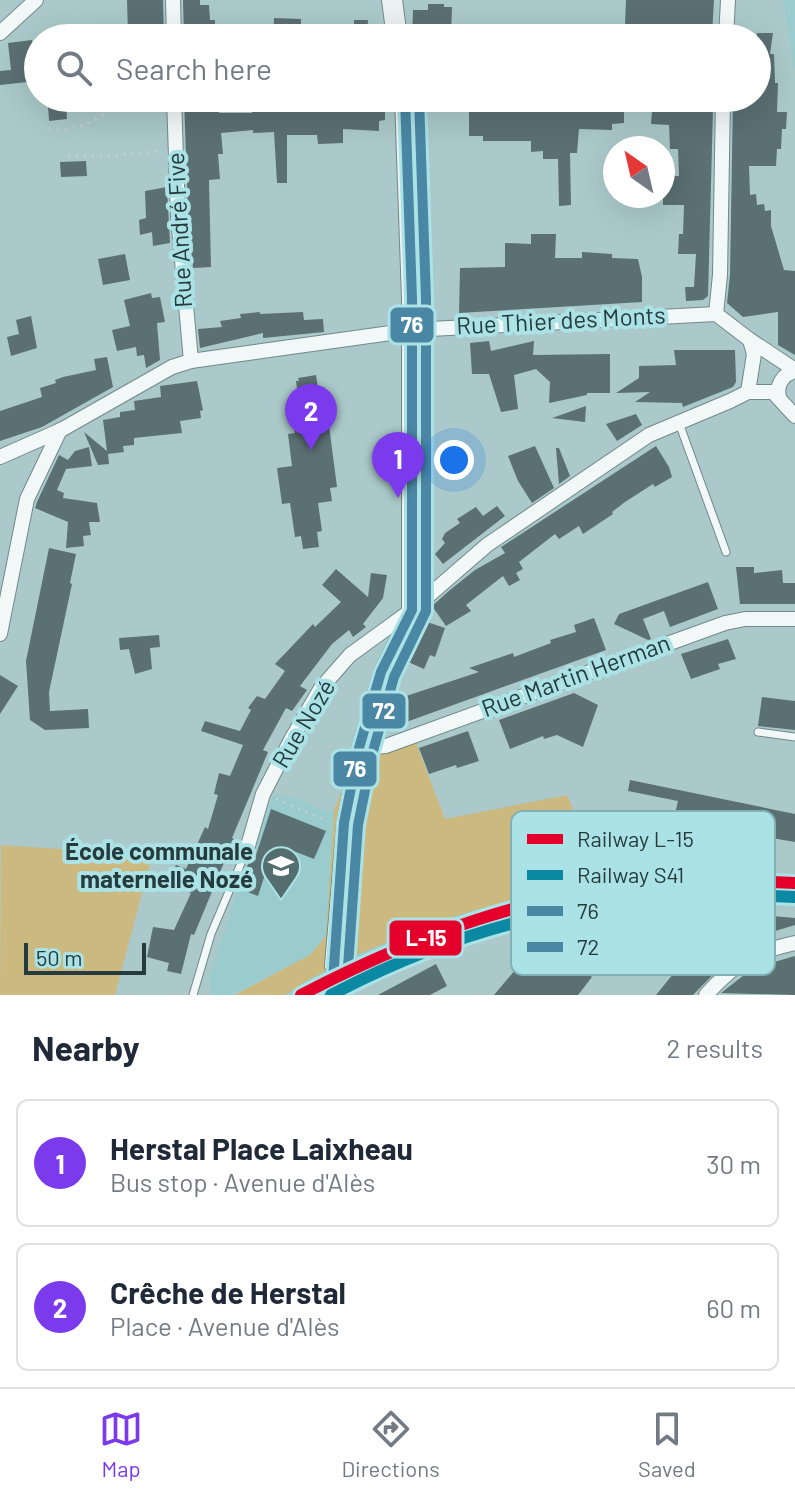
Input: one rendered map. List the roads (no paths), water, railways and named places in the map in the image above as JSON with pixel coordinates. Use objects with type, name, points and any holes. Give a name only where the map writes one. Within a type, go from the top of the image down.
[{"type":"street","points":[[3,27],[36,0]]},
{"type":"street","points":[[173,0],[174,24]]},
{"type":"street","points":[[392,0],[395,24]]},
{"type":"street","points":[[727,24],[728,0]]},
{"type":"street","name":"Rue André Five","points":[[174,112],[184,306],[191,361]]},
{"type":"street","points":[[332,966],[344,823],[359,748],[381,672],[412,610],[412,330],[405,112]]},
{"type":"street","points":[[723,112],[720,275],[716,314],[795,370],[782,378],[778,387],[779,397]]},
{"type":"street","name":"Rue Thier des Monts","points":[[0,457],[61,430],[147,380],[191,361],[412,330],[716,314]]},
{"type":"street","points":[[750,340],[754,354],[748,392],[773,392],[795,416]]},
{"type":"street","name":"Rue Nozé","points":[[247,849],[263,794],[321,688],[350,655],[412,610],[487,545],[565,490],[649,435],[748,392]]},
{"type":"street","points":[[0,634],[27,499],[61,430]]},
{"type":"street","name":"Rue Martin Herman","points":[[359,748],[386,746],[725,623],[745,619],[795,619]]},
{"type":"street","points":[[775,947],[795,943]]},
{"type":"street","points":[[706,995],[727,975]]},
{"type":"lane","points":[[679,423],[726,552]]},
{"type":"lane","points":[[758,732],[795,737]]},
{"type":"lane","name":"Rue Nozé","points":[[193,995],[211,934],[247,849]]},
{"type":"tunnel","points":[[332,966],[332,995]]},
{"type":"rail line","name":"L-15","points":[[775,882],[795,883]]},
{"type":"rail line","name":"S41","points":[[775,897],[794,897]]},
{"type":"rail line","name":"L-15","points":[[301,995],[388,953],[511,910]]},
{"type":"rail line","name":"S41","points":[[331,995],[444,945],[511,924]]},
{"type":"place","name":"Crêche de Herstal","points":[[311,450]]},
{"type":"place","name":"Herstal Place Laixheau","points":[[398,498]]},
{"type":"place","name":"École communale maternelle Nozé","points":[[281,900]]}]
